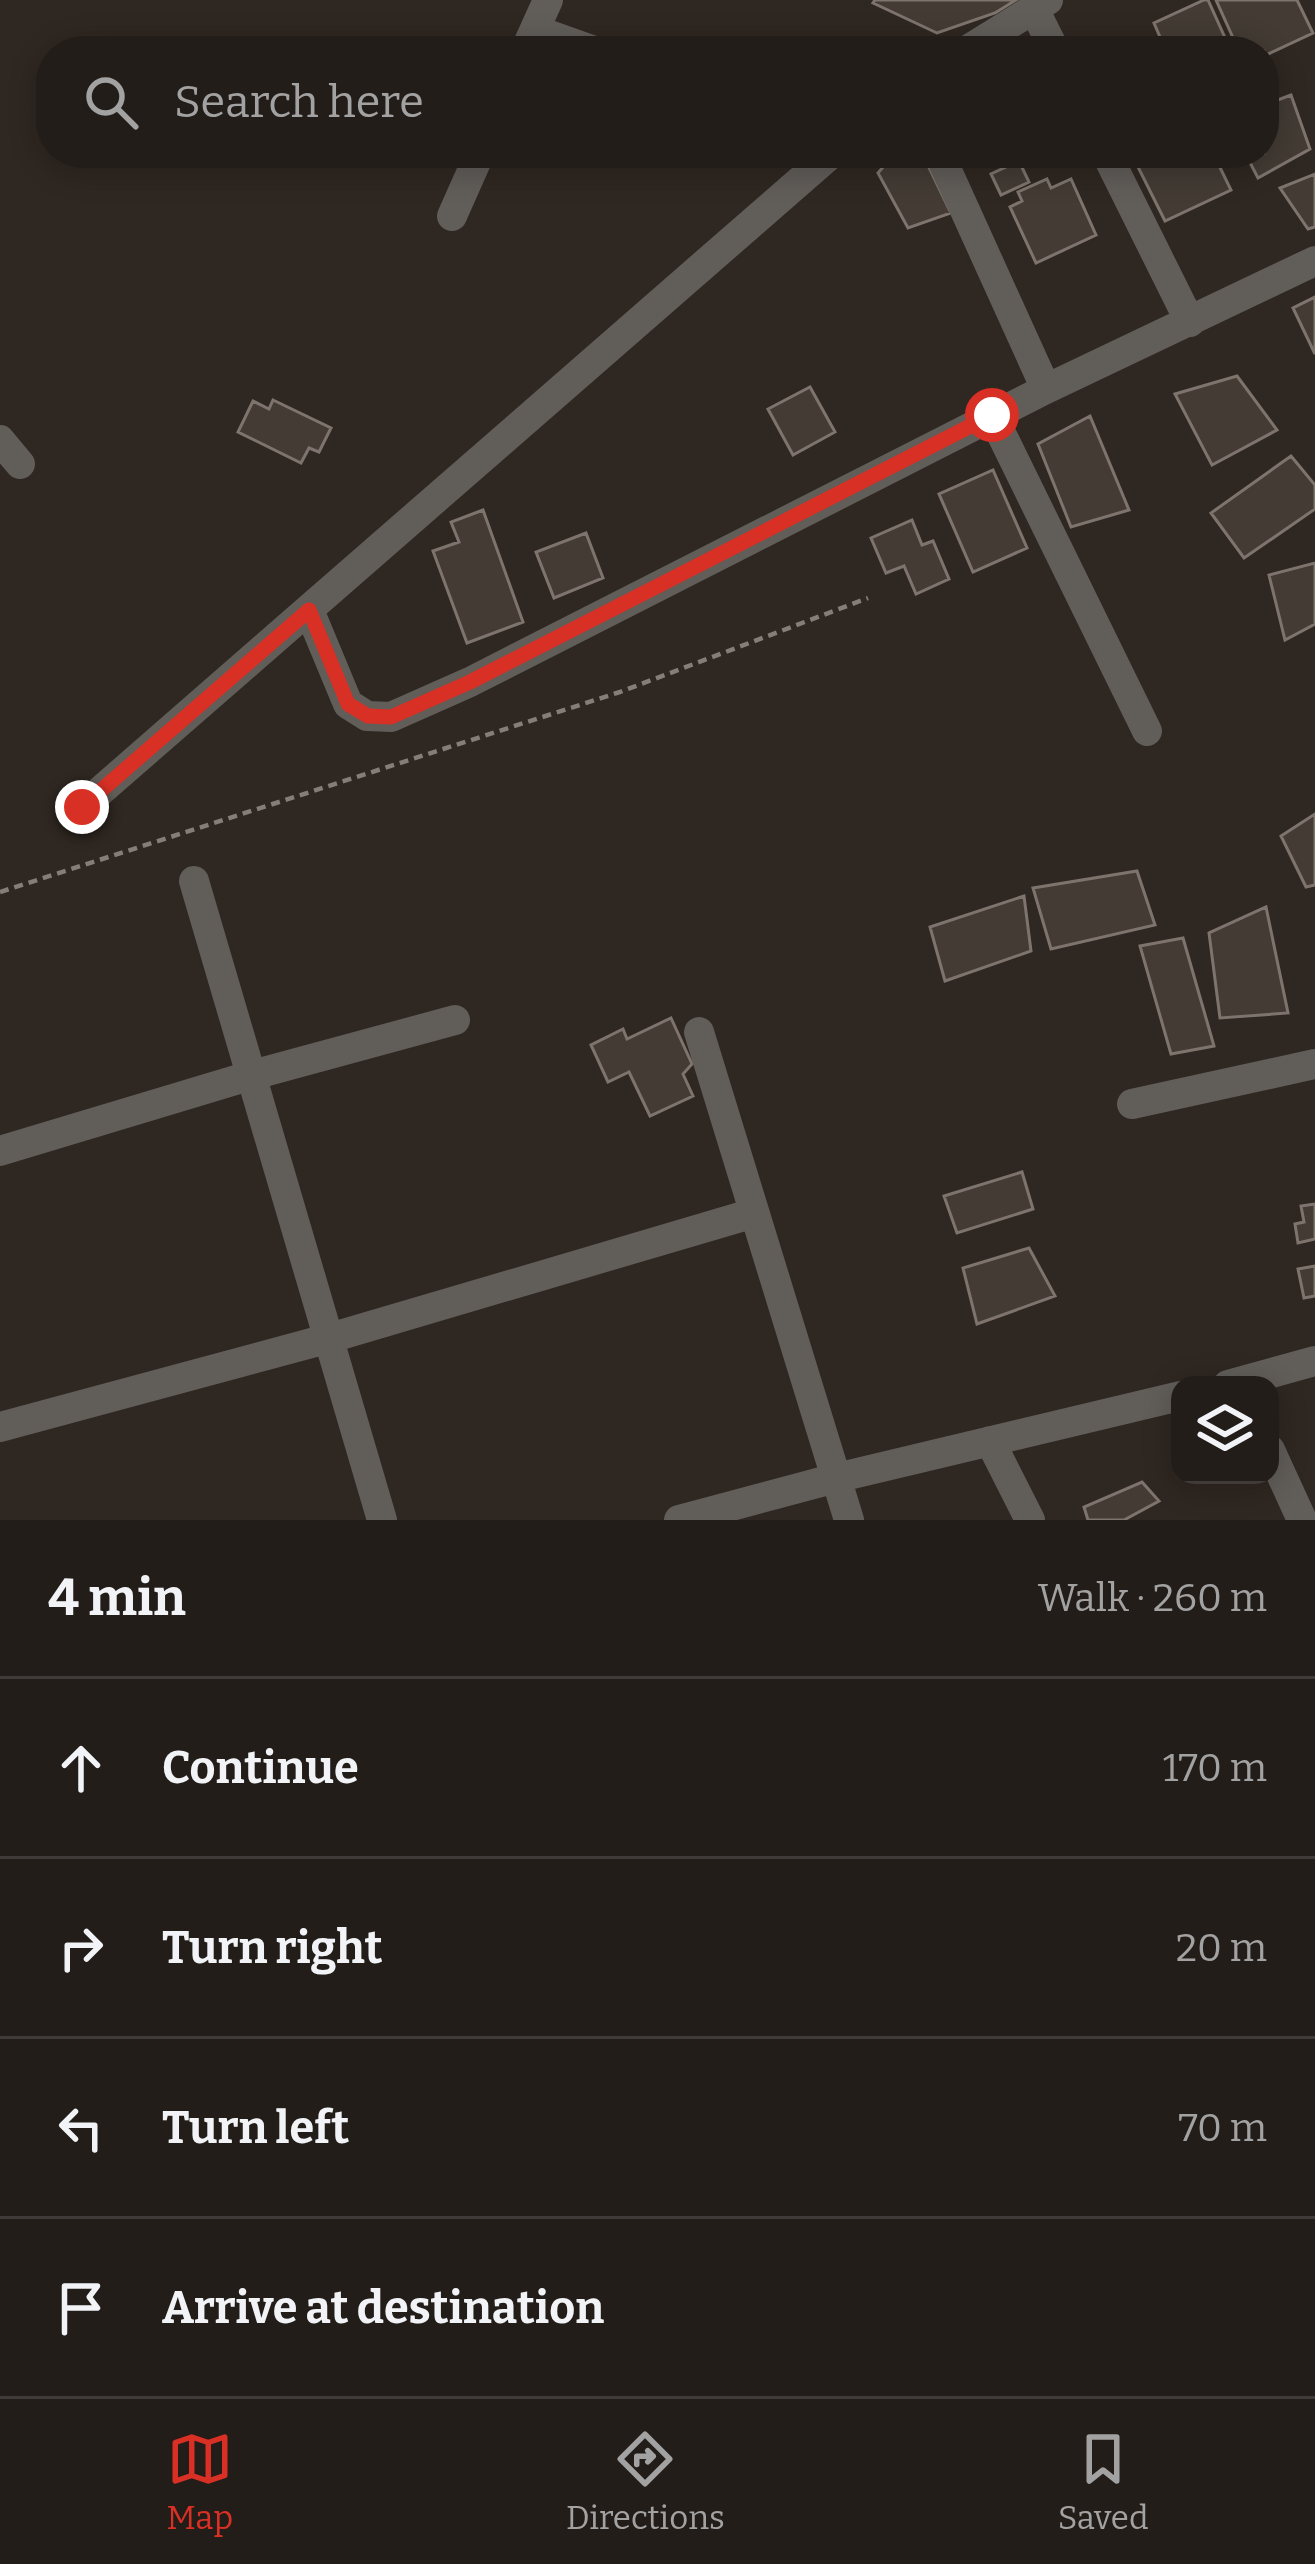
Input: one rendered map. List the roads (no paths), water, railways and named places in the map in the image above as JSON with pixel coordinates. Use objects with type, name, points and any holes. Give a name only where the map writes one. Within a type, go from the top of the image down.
[{"type":"street","points":[[532,36],[548,0]]},
{"type":"street","points":[[990,36],[1041,4],[1051,36]]},
{"type":"street","points":[[452,216],[473,168]]},
{"type":"street","points":[[82,807],[815,168]]},
{"type":"street","points":[[946,168],[1046,389]]},
{"type":"street","points":[[1113,168],[1190,322]]},
{"type":"street","points":[[309,610],[348,704],[368,716],[391,717],[491,671],[992,415],[1315,261]]},
{"type":"street","points":[[992,415],[1148,731]]},
{"type":"street","points":[[0,440],[20,464]]},
{"type":"street","points":[[194,881],[382,1520]]},
{"type":"street","points":[[0,1150],[455,1020]]},
{"type":"street","points":[[699,1032],[849,1520]]},
{"type":"street","points":[[1132,1104],[1315,1064]]},
{"type":"street","points":[[0,1427],[330,1338],[754,1213]]},
{"type":"street","points":[[1263,1376],[1315,1361]]},
{"type":"street","points":[[679,1520],[1171,1398]]},
{"type":"street","points":[[990,1441],[1030,1520]]},
{"type":"street","points":[[1279,1470],[1302,1520]]}]
